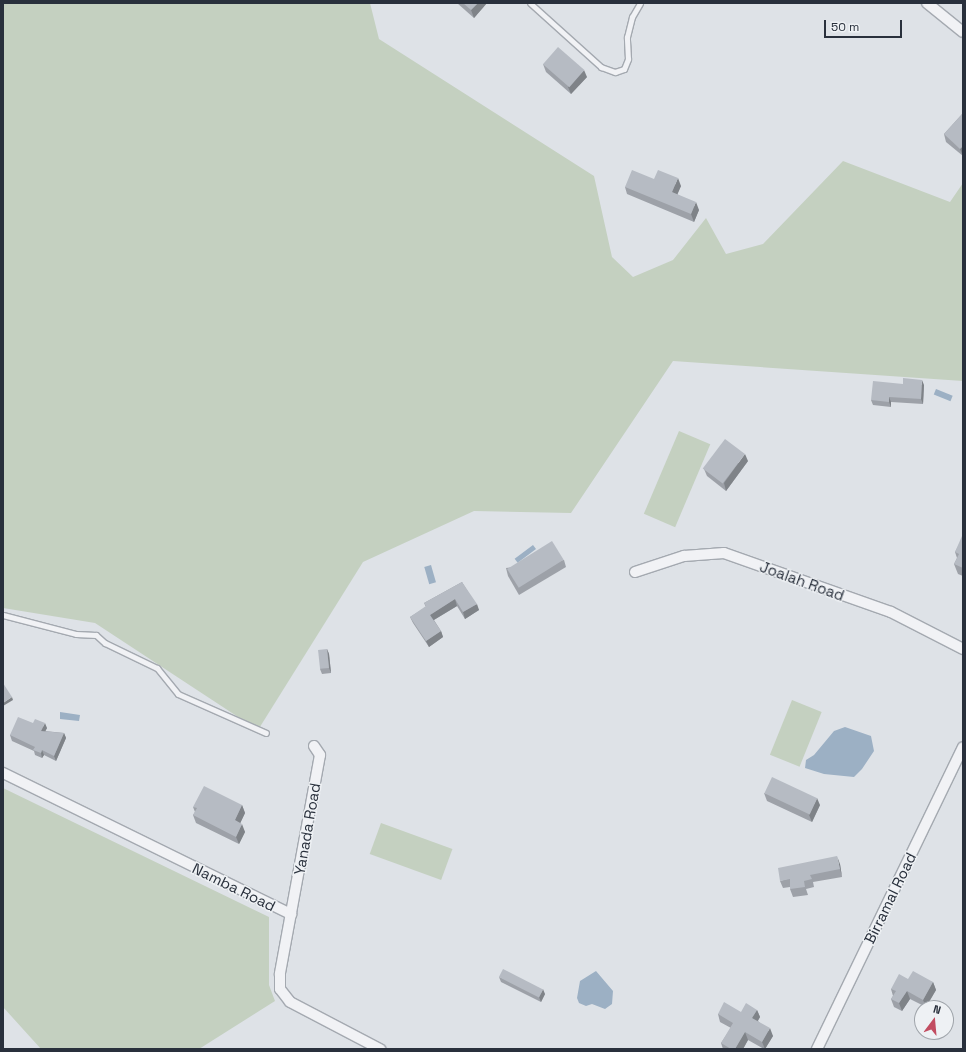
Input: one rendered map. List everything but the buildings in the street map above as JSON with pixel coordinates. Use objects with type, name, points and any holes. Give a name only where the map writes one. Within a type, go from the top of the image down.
[{"type":"street","points":[[927,3],[963,32]]},
{"type":"street","name":"Joalah Road","points":[[634,572],[684,556],[724,553],[891,612],[963,649]]},
{"type":"street","name":"Yanada Road","points":[[292,914],[320,755],[314,746]]},
{"type":"street","name":"Birramal Road","points":[[817,1049],[963,747]]},
{"type":"street","name":"Namba Road","points":[[3,773],[292,914],[280,974],[282,994],[290,1002],[380,1049]]},
{"type":"lane","points":[[530,3],[601,67],[615,72],[624,69],[628,59],[627,37],[632,17],[640,3]]},
{"type":"lane","points":[[3,615],[76,634],[96,635],[105,642],[156,668],[178,694],[266,734]]},
{"type":"green space","points":[[3,3],[370,3],[379,39],[594,176],[612,257],[633,277],[673,260],[706,218],[726,254],[763,244],[843,161],[950,202],[963,183],[963,381],[673,361],[571,513],[474,511],[363,562],[258,730],[95,623],[3,608]]},
{"type":"green space","points":[[679,431],[710,444],[675,527],[644,514]]},
{"type":"green space","points":[[792,700],[822,712],[800,767],[770,755]]},
{"type":"green space","points":[[3,788],[269,917],[269,985],[275,1001],[199,1049],[41,1049],[3,1007]]},
{"type":"green space","points":[[381,823],[452,849],[441,880],[370,854]]},
{"type":"water","points":[[936,389],[953,396],[950,401],[934,395]]},
{"type":"water","points":[[533,545],[536,549],[518,563],[515,559]]},
{"type":"water","points":[[431,565],[436,582],[429,584],[424,567]]},
{"type":"water","points":[[60,712],[80,715],[79,721],[60,719]]},
{"type":"water","points":[[845,727],[871,736],[874,751],[862,769],[854,777],[824,774],[805,768],[806,760],[814,755],[834,731]]},
{"type":"water","points":[[596,971],[613,991],[612,1004],[605,1009],[592,1004],[586,1006],[579,1003],[577,998],[580,981]]}]
